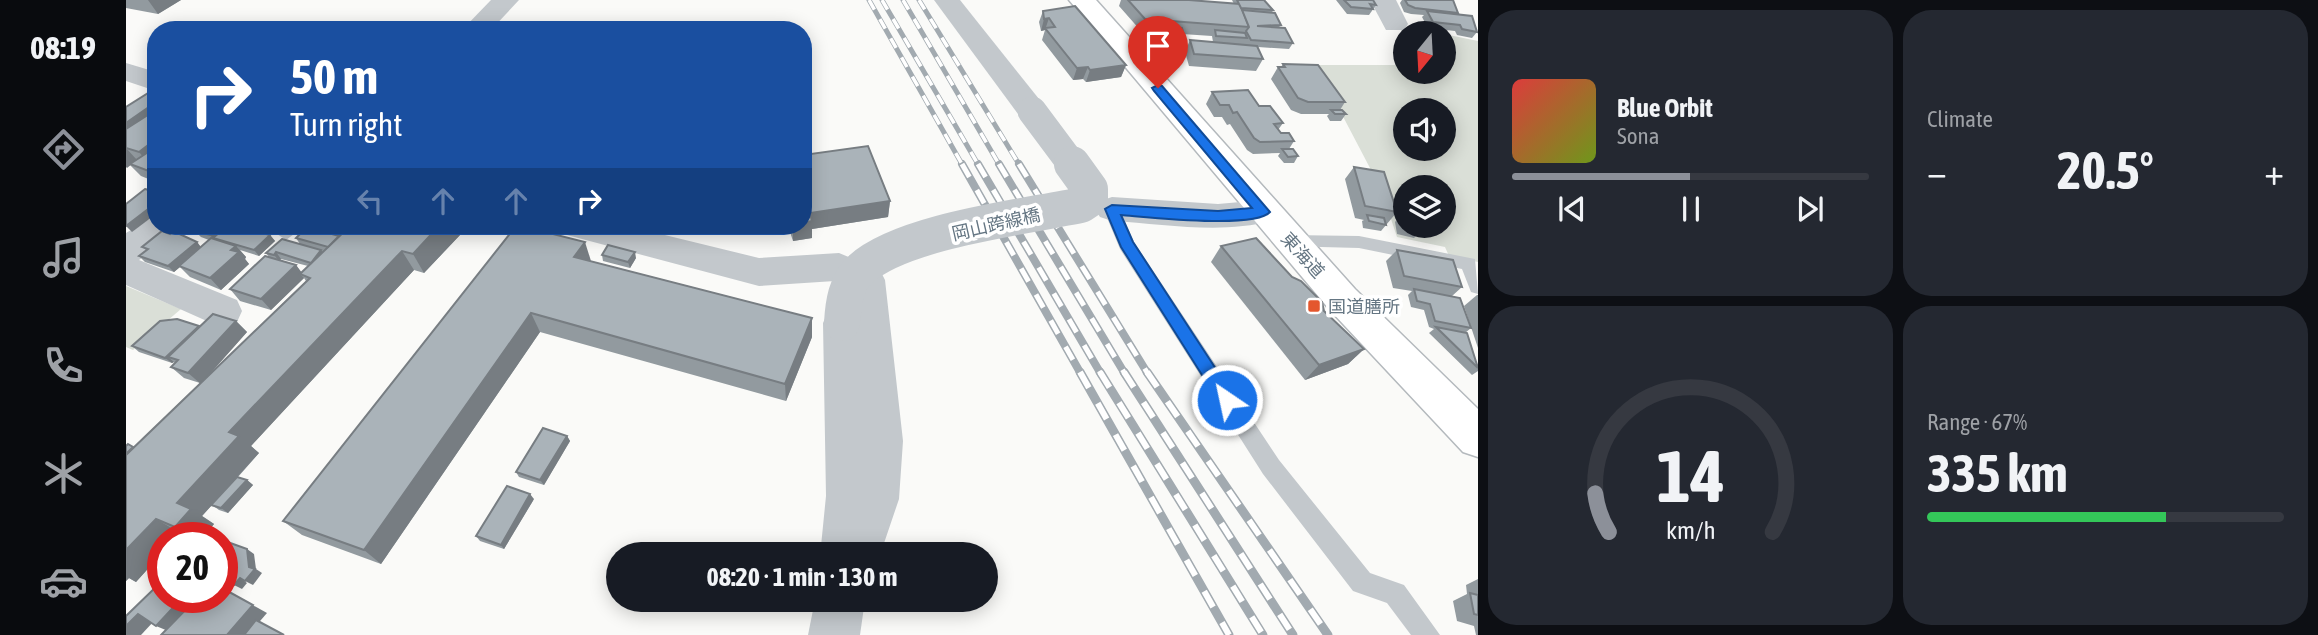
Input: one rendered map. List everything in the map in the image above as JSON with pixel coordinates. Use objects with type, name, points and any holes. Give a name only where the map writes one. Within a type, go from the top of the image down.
[{"type":"highway","name":"東海道","points":[[1082,0],[1263,212],[1478,438]]},
{"type":"street","points":[[484,21],[506,0]]},
{"type":"street","points":[[947,0],[971,31]]},
{"type":"street","points":[[1383,0],[1394,21]]},
{"type":"street","name":"岡山跨線橋","points":[[845,542],[849,496],[842,323],[846,292],[859,269],[879,255],[909,243],[1081,205],[1090,199],[1090,189],[971,31]]},
{"type":"street","points":[[126,72],[147,79]]},
{"type":"street","points":[[1112,209],[1218,216],[1263,212]]},
{"type":"street","points":[[126,251],[148,235]]},
{"type":"street","points":[[614,235],[759,272],[839,267],[867,280],[881,441],[876,499],[861,542]]},
{"type":"street","points":[[126,270],[223,311]]},
{"type":"street","points":[[834,635],[838,612]]},
{"type":"lane","points":[[971,31],[969,45],[1070,181],[1112,209],[1126,244],[1271,467],[1362,582],[1395,594],[1427,635]]},
{"type":"lane","points":[[1290,241],[1359,242],[1469,264],[1478,286]]},
{"type":"shaded area","points":[[1456,36],[1478,41],[1478,262],[1449,256],[1445,247],[1402,238],[1456,238],[1456,175],[1393,175],[1393,225],[1381,189],[1316,65],[1393,65],[1393,84],[1456,84]]},
{"type":"shaded area","points":[[126,286],[181,309],[133,350],[126,347]]},
{"type":"building","points":[[1128,0],[1189,0],[1240,4],[1249,27],[1145,19]]},
{"type":"building","points":[[1237,0],[1264,0],[1273,10],[1241,8]]},
{"type":"building","points":[[1344,0],[1373,0],[1376,5],[1370,4],[1373,9],[1351,7]]},
{"type":"building","points":[[1405,0],[1453,0],[1458,13],[1415,8]]},
{"type":"building","points":[[1075,6],[1126,65],[1090,70],[1088,67],[1077,68],[1045,28],[1055,27],[1049,18],[1044,19],[1043,11]]},
{"type":"building","points":[[1242,10],[1275,13],[1281,25],[1257,26],[1285,28],[1293,43],[1251,40],[1246,31],[1249,27]]},
{"type":"building","points":[[1427,11],[1472,16],[1477,32],[1462,29],[1456,25],[1456,21],[1432,21]]},
{"type":"building","points":[[1143,24],[1182,28],[1183,32],[1144,29]]},
{"type":"building","points":[[1215,30],[1245,33],[1247,38],[1216,36]]},
{"type":"building","points":[[1190,40],[1257,46],[1263,59],[1194,54]]},
{"type":"building","points":[[1283,64],[1318,65],[1345,102],[1308,102],[1298,98],[1278,67],[1285,67]]},
{"type":"building","points":[[1248,90],[1259,106],[1270,106],[1283,123],[1274,124],[1281,133],[1289,133],[1294,141],[1260,142],[1254,138],[1237,112],[1233,113],[1229,105],[1220,105],[1212,92]]},
{"type":"building","points":[[147,94],[147,108],[126,123],[126,107]]},
{"type":"building","points":[[1331,110],[1342,110],[1346,114],[1335,114]]},
{"type":"building","points":[[147,116],[147,146],[139,152],[126,148],[126,129]]},
{"type":"building","points":[[868,146],[890,201],[812,213],[812,154]]},
{"type":"building","points":[[1282,149],[1293,149],[1298,156],[1288,157]]},
{"type":"building","points":[[147,153],[147,170],[130,164]]},
{"type":"building","points":[[1354,167],[1384,172],[1393,200],[1393,211],[1365,206]]},
{"type":"building","points":[[147,190],[147,210],[126,226],[126,204]]},
{"type":"building","points":[[1367,215],[1384,218],[1386,225],[1369,221]]},
{"type":"building","points":[[157,235],[182,235],[197,242],[168,266],[139,256],[148,249],[142,247]]},
{"type":"building","points":[[216,235],[270,235],[254,250],[213,238]]},
{"type":"building","points":[[299,235],[339,236],[328,247],[296,238]]},
{"type":"building","points":[[341,235],[431,235],[413,254],[402,251],[229,432],[239,436],[177,503],[191,509],[179,522],[156,519],[147,522],[147,528],[126,550],[126,455],[310,278],[300,274]]},
{"type":"building","points":[[509,235],[557,235],[585,242],[574,257],[812,318],[785,384],[531,313],[364,550],[283,521]]},
{"type":"building","points":[[211,238],[236,246],[231,250],[239,252],[210,278],[179,266]]},
{"type":"building","points":[[1256,238],[1292,277],[1301,281],[1322,302],[1324,311],[1364,349],[1319,365],[1221,246]]},
{"type":"building","points":[[282,239],[321,250],[311,263],[276,252],[274,255],[266,253]]},
{"type":"building","points":[[608,245],[635,252],[628,262],[602,255]]},
{"type":"building","points":[[1397,250],[1453,260],[1462,287],[1404,276]]},
{"type":"building","points":[[265,256],[296,265],[261,299],[230,289]]},
{"type":"building","points":[[1414,289],[1460,298],[1471,328],[1435,321],[1430,304],[1417,301]]},
{"type":"building","points":[[213,314],[236,321],[188,373],[171,367],[178,360],[168,357]]},
{"type":"building","points":[[177,319],[199,326],[165,358],[132,346],[160,321]]},
{"type":"building","points":[[1436,327],[1467,333],[1478,368]]},
{"type":"building","points":[[543,428],[567,436],[540,480],[516,472]]},
{"type":"building","points":[[128,444],[133,447],[126,454],[126,446]]},
{"type":"building","points":[[237,477],[247,480],[221,508],[211,505]]},
{"type":"building","points":[[507,486],[530,494],[501,545],[476,536]]},
{"type":"building","points":[[238,546],[247,549],[249,567],[255,569],[245,581],[240,578],[238,580]]},
{"type":"building","points":[[1470,593],[1478,595],[1478,615],[1474,614]]},
{"type":"building","points":[[147,596],[147,613],[168,613],[156,626],[138,614],[126,626],[126,616]]},
{"type":"building","points":[[238,597],[253,605],[227,635],[161,635],[182,613],[238,613]]},
{"type":"building","points":[[256,620],[284,635],[244,635]]},
{"type":"railway","points":[[869,0],[963,166]]},
{"type":"railway","points":[[882,0],[979,166]]},
{"type":"railway","points":[[903,0],[1000,166]]},
{"type":"railway","points":[[919,0],[1020,166]]},
{"type":"railway","points":[[962,164],[1081,374]]},
{"type":"railway","points":[[978,164],[1101,374]]},
{"type":"railway","points":[[999,164],[1125,374]]},
{"type":"railway","points":[[1019,164],[1148,374]]},
{"type":"railway","points":[[1080,372],[1229,635]]},
{"type":"railway","points":[[1100,372],[1263,635]]},
{"type":"railway","points":[[1124,372],[1293,635]]},
{"type":"railway","points":[[1147,372],[1328,635]]},
{"type":"place","name":"国道膳所","points":[[1314,306]]},
{"type":"route","points":[[1158,88],[1263,212],[1218,216],[1112,209],[1126,244],[1227,400]]}]
